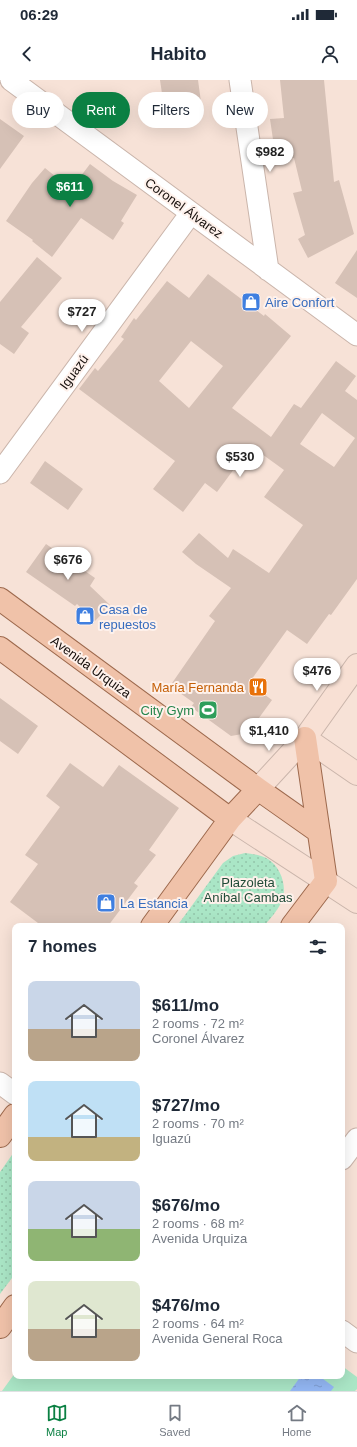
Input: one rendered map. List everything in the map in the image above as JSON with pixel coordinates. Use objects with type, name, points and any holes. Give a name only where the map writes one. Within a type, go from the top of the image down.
[{"type":"main road","name":"Avenida Urquiza","points":[[0,599],[258,789],[319,832]]},
{"type":"main road","points":[[0,648],[226,825],[326,881],[357,902]]},
{"type":"main road","points":[[154,923],[226,825],[305,738],[357,665]]},
{"type":"main road","points":[[305,738],[357,774]]},
{"type":"main road","points":[[294,923],[326,881],[305,738]]},
{"type":"main road","points":[[0,1136],[12,1119]]},
{"type":"main road","points":[[0,1327],[12,1310]]},
{"type":"street","name":"Coronel Álvarez","points":[[11,80],[357,334]]},
{"type":"street","points":[[240,80],[268,270]]},
{"type":"street","name":"Iguazú","points":[[0,473],[191,213]]},
{"type":"street","points":[[0,1083],[12,1092]]},
{"type":"street","points":[[345,1155],[357,1139]]},
{"type":"street","points":[[345,1334],[357,1342]]},
{"type":"green space","name":"Plazoleta Aníbal Cambas","points":[[245,853],[260,856],[273,863],[280,873],[284,885],[283,897],[281,903],[266,923],[179,923],[223,863],[233,856]]},
{"type":"green space","points":[[12,1155],[12,1278],[0,1294],[0,1172]]},
{"type":"green space","points":[[345,1368],[357,1377],[357,1389],[355,1391],[2,1391],[12,1377],[12,1379],[345,1379]]},
{"type":"water","points":[[299,1379],[323,1379],[334,1387],[331,1391],[290,1391]]},
{"type":"building","points":[[160,80],[198,80],[200,92],[162,92]]},
{"type":"building","points":[[280,80],[324,80],[334,182],[339,180],[354,234],[308,258],[298,239],[305,235],[293,193],[302,191],[294,158],[276,160],[270,119],[284,118]]},
{"type":"building","points":[[0,119],[24,136],[0,169]]},
{"type":"building","points":[[90,164],[113,181],[137,195],[121,221],[124,223],[113,240],[81,218],[52,257],[32,241],[33,240],[6,221],[32,183],[45,168],[71,189]]},
{"type":"building","points":[[357,250],[357,298],[335,283]]},
{"type":"building","points":[[37,257],[62,278],[21,327],[29,333],[14,354],[0,344],[0,302]]},
{"type":"building","points":[[208,274],[264,316],[265,314],[291,336],[232,408],[271,437],[294,404],[301,408],[336,361],[356,376],[345,391],[357,400],[357,579],[331,615],[329,614],[307,644],[287,630],[249,683],[272,700],[248,733],[231,736],[191,707],[194,703],[170,686],[215,621],[209,616],[231,588],[196,564],[182,552],[199,533],[228,558],[233,549],[269,573],[303,525],[264,497],[284,470],[251,446],[217,492],[205,483],[183,512],[153,489],[175,461],[79,389],[95,368],[98,371],[124,339],[121,337],[134,318],[136,320],[167,281],[189,298]],"holes":[[[191,341],[223,366],[189,408],[159,381]],[[322,413],[355,438],[334,467],[300,444]]]},
{"type":"building","points":[[45,461],[83,489],[68,510],[30,483]]},
{"type":"building","points":[[46,544],[95,578],[90,586],[110,605],[95,621],[77,604],[75,606],[26,572]]},
{"type":"building","points":[[0,698],[38,726],[18,754],[0,741]]},
{"type":"building","points":[[70,763],[103,787],[119,765],[179,808],[149,850],[156,855],[134,883],[138,886],[110,923],[38,923],[10,902],[38,864],[25,855],[60,807],[46,796]]},
{"type":"place","name":"Aire Confort","points":[[251,302]]},
{"type":"place","name":"Casa de repuestos","points":[[85,616]]},
{"type":"place","name":"María Fernanda","points":[[258,687]]},
{"type":"place","name":"City Gym","points":[[208,710]]},
{"type":"place","name":"La Estancia","points":[[106,903]]}]
